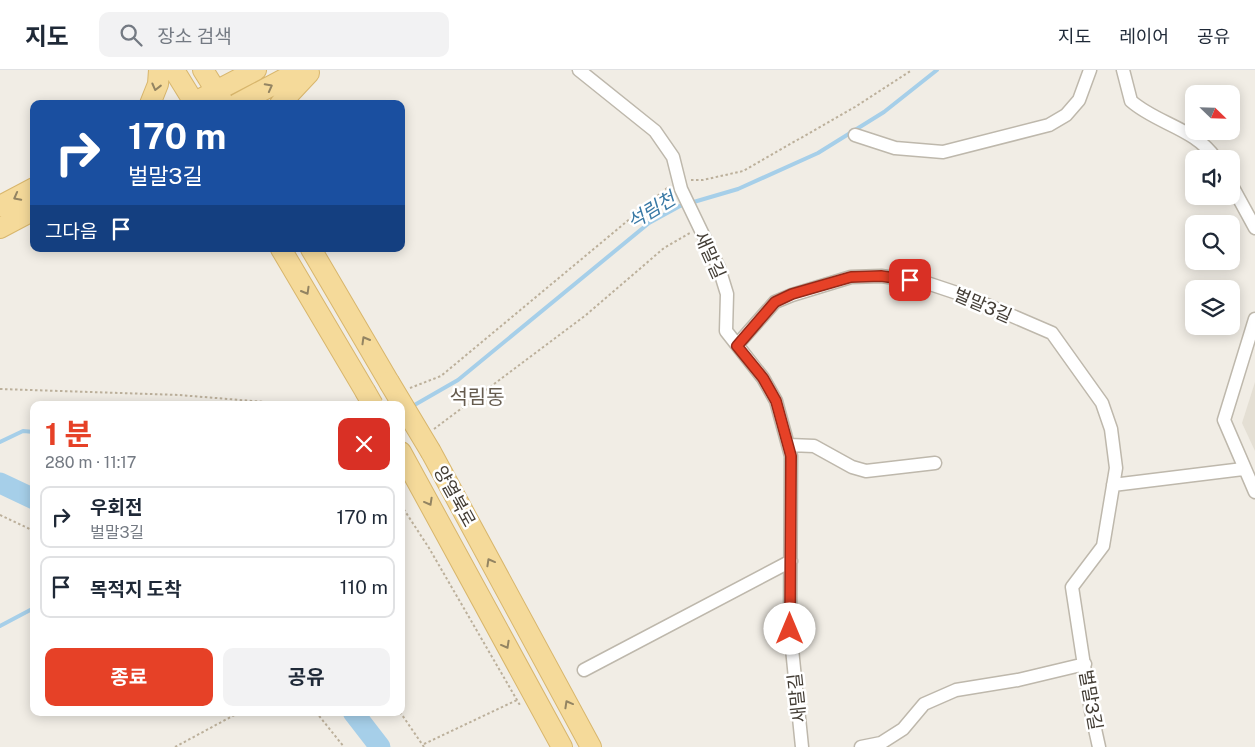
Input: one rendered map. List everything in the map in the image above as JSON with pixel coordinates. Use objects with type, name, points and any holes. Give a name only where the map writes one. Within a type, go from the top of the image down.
[{"type":"main road","points":[[152,100],[158,84],[159,70]]},
{"type":"main road","points":[[174,70],[191,100]]},
{"type":"main road","points":[[203,70],[220,97]]},
{"type":"main road","points":[[206,100],[220,97],[256,70]]},
{"type":"main road","points":[[245,100],[301,70]]},
{"type":"main road","points":[[284,100],[312,70]]},
{"type":"main road","points":[[0,206],[30,190]]},
{"type":"main road","points":[[0,228],[30,212]]},
{"type":"main road","points":[[283,252],[366,400]]},
{"type":"main road","name":"양열북로","points":[[313,252],[405,401]]},
{"type":"main road","name":"양열북로","points":[[405,402],[592,747]]},
{"type":"main road","name":"양열북로","points":[[405,460],[562,747]]},
{"type":"street","points":[[579,70],[654,131],[673,157],[680,184]]},
{"type":"street","points":[[855,135],[894,148],[943,152],[1050,124],[1066,115],[1079,100],[1090,70]]},
{"type":"street","points":[[1123,70],[1131,101],[1189,132],[1208,150]]},
{"type":"street","name":"새말길","points":[[680,184],[698,227],[719,268],[727,294],[726,331],[763,378],[776,401],[789,445],[791,456],[790,629],[802,747]]},
{"type":"street","points":[[1240,200],[1255,228]]},
{"type":"street","name":"벌말3길","points":[[737,346],[775,302],[792,294],[851,277],[881,276],[924,282],[966,296],[1052,333],[1102,403],[1111,429],[1116,468],[1103,546],[1072,587],[1099,747]]},
{"type":"street","points":[[1255,319],[1224,420],[1243,469],[1255,492]]},
{"type":"street","points":[[789,445],[814,446],[852,467],[866,471],[935,463]]},
{"type":"street","points":[[1114,485],[1243,469]]},
{"type":"street","points":[[584,670],[790,561]]},
{"type":"street","points":[[861,747],[881,743],[903,729],[924,704],[956,690],[1018,680],[1085,664]]},
{"type":"path","points":[[397,386],[441,376],[680,184],[743,171],[855,108],[912,70]]},
{"type":"path","points":[[433,429],[586,315],[664,248],[698,227]]},
{"type":"path","points":[[0,389],[179,395],[253,401]]},
{"type":"path","points":[[405,511],[429,548],[521,708]]},
{"type":"path","points":[[0,515],[30,529]]},
{"type":"path","points":[[403,716],[424,745],[517,700]]},
{"type":"path","points":[[175,747],[233,716]]},
{"type":"path","points":[[319,716],[344,747]]},
{"type":"shaded area","points":[[1255,382],[1255,451],[1242,423]]},
{"type":"waterway","name":"석림천","points":[[411,407],[458,380],[649,223],[680,206],[738,189],[818,153],[884,112],[937,70]]},
{"type":"waterway","name":"석림천","points":[[0,442],[23,431],[30,432]]},
{"type":"waterway","points":[[0,483],[30,497]]},
{"type":"waterway","points":[[0,626],[30,610]]},
{"type":"waterway","points":[[356,716],[380,747]]},
{"type":"district","name":"석림동","points":[[477,397]]},
{"type":"route","points":[[790,629],[791,456],[784,424],[776,401],[763,378],[737,346],[775,302],[792,294],[851,277],[881,276],[910,280]]}]
